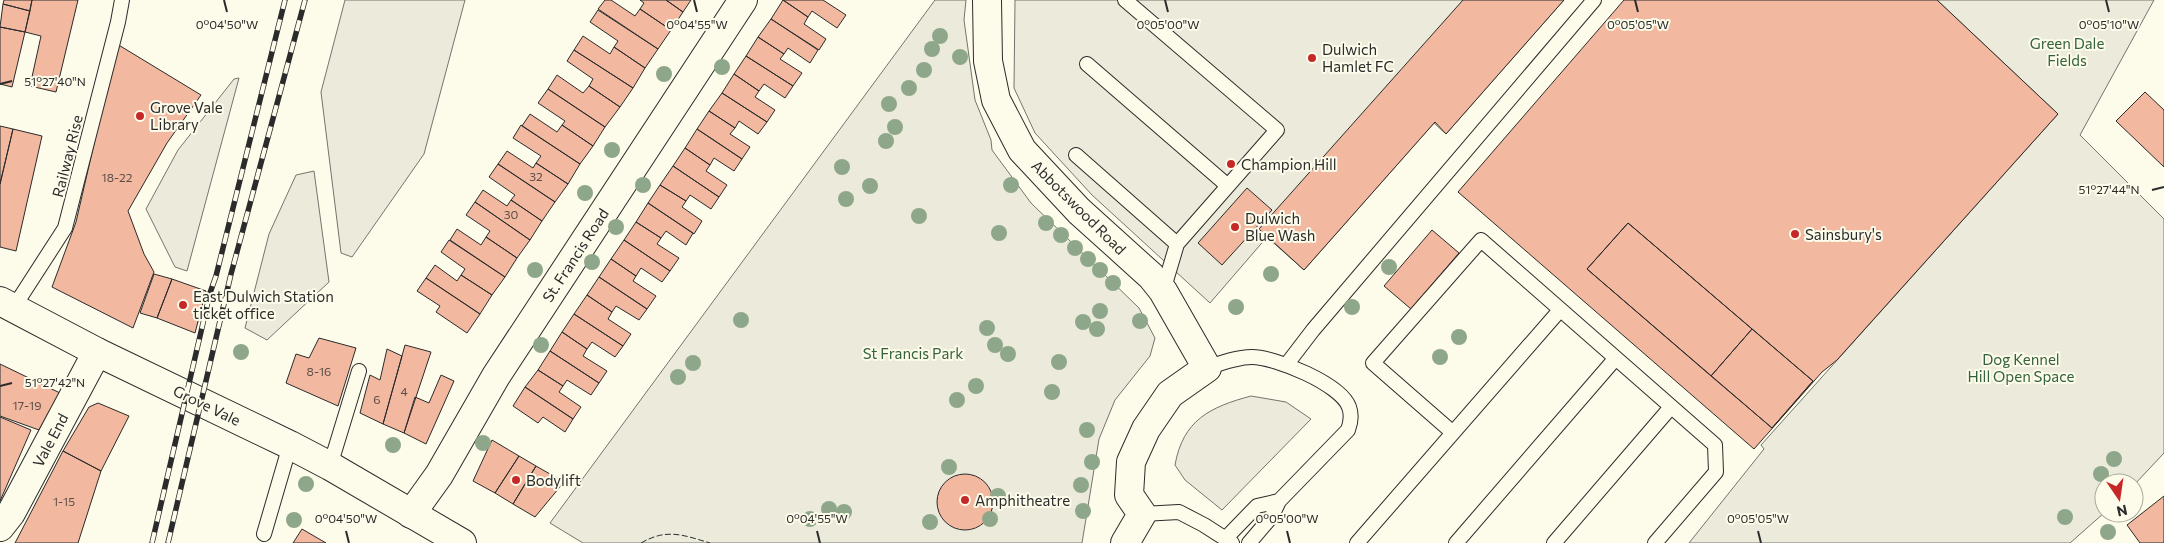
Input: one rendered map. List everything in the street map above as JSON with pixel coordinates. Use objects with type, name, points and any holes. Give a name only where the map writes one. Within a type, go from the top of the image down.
[{"type":"street","name":"St. Francis Road","points":[[411,514],[439,475],[496,376],[743,0]]},
{"type":"street","name":"Abbotswood Road","points":[[987,0],[988,62],[996,100],[1022,150],[1078,211],[1150,276],[1163,291],[1207,368]]},
{"type":"street","name":"Grove Vale","points":[[7,304],[97,352],[330,466],[462,543]]},
{"type":"street","name":"Vale End","points":[[0,527],[11,513],[97,352]]},
{"type":"street","points":[[1125,543],[1142,514],[1129,495],[1131,462],[1146,429],[1170,394],[1207,368]]},
{"type":"lane","name":"Railway Rise","points":[[7,304],[66,228],[122,0]]},
{"type":"lane","points":[[1125,0],[1277,130],[1177,244],[1163,291]]},
{"type":"lane","points":[[1287,364],[1313,330],[1594,0]]},
{"type":"lane","points":[[1087,64],[1228,186]]},
{"type":"lane","points":[[1076,155],[1177,244]]},
{"type":"lane","points":[[1452,432],[1372,363],[1481,240],[1715,445],[1716,472],[1655,543]]},
{"type":"lane","points":[[1357,543],[1560,310]]},
{"type":"lane","points":[[1207,368],[1251,357],[1265,358],[1287,364],[1335,390],[1349,406],[1351,423],[1348,430],[1279,501],[1272,516],[1249,543]]},
{"type":"lane","points":[[1456,543],[1615,359]]},
{"type":"lane","points":[[330,466],[359,371]]},
{"type":"lane","points":[[1554,543],[1672,406]]},
{"type":"lane","points":[[264,534],[290,445]]},
{"type":"lane","points":[[1142,514],[1179,512],[1229,541],[1257,506],[1279,501]]},
{"type":"green space","points":[[345,0],[465,0],[424,154],[352,257],[341,253],[321,92]]},
{"type":"green space","name":"St Francis Park","points":[[935,0],[966,0],[964,20],[975,100],[991,140],[992,150],[1031,203],[1139,308],[1155,338],[1150,356],[1115,400],[1099,439],[1082,543],[583,543],[550,523]]},
{"type":"green space","name":"Champion Hill","points":[[1015,0],[1564,0],[1446,134],[1434,123],[1304,270],[1267,237],[1210,303],[1092,195],[1035,133],[1014,88]]},
{"type":"green space","name":"Dog Kennel Hill Open Space","points":[[1937,0],[2154,0],[2080,135],[2164,219],[2164,453],[2144,474],[2094,473],[2094,522],[2070,543],[1689,543],[1764,449],[1761,445],[2058,114]]},
{"type":"green space","points":[[239,78],[187,271],[175,267],[146,209],[178,150],[234,79]]},
{"type":"green space","points":[[314,171],[329,282],[267,340],[245,328],[269,234],[296,175]]},
{"type":"green space","points":[[1251,396],[1286,402],[1311,419],[1222,510],[1185,480],[1175,465],[1184,437],[1192,426],[1211,411],[1236,400]]},
{"type":"building","points":[[4,0],[32,0],[30,11],[3,4]]},
{"type":"building","points":[[32,0],[78,0],[56,92],[30,86],[41,36],[25,32]]},
{"type":"building","points":[[605,0],[611,0],[635,16],[640,9],[671,30],[658,49],[598,9]]},
{"type":"building","points":[[640,0],[666,0],[683,12],[671,30],[640,9],[644,3]]},
{"type":"building","points":[[666,0],[691,0],[683,12]]},
{"type":"building","points":[[783,0],[808,17],[804,24],[826,39],[819,50],[771,19]]},
{"type":"building","points":[[783,0],[823,0],[846,15],[837,28],[812,11],[808,17]]},
{"type":"building","points":[[1463,0],[1564,0],[1446,134],[1435,122],[1304,270],[1259,229]]},
{"type":"building","name":"Sainsbury's","points":[[1624,0],[1937,0],[2058,114],[1837,360],[1822,372],[1754,449],[1458,192]],"holes":[[[1628,223],[1813,381],[1772,428],[1587,269]]]},
{"type":"building","points":[[3,4],[30,11],[25,32],[0,27]]},
{"type":"building","points":[[598,10],[658,49],[645,68],[614,47],[618,41],[590,22]]},
{"type":"building","points":[[771,19],[818,50],[810,63],[788,48],[784,54],[758,37]]},
{"type":"building","points":[[0,27],[25,32],[12,87],[0,84]]},
{"type":"building","points":[[583,36],[610,54],[614,47],[645,68],[633,88],[574,50]]},
{"type":"building","points":[[758,37],[784,54],[780,59],[802,73],[793,86],[746,56]]},
{"type":"building","points":[[117,44],[201,95],[167,143],[128,211],[144,254],[154,272],[133,328],[52,287],[76,222]]},
{"type":"building","points":[[574,50],[633,88],[620,107],[589,86],[593,79],[567,61]]},
{"type":"building","points":[[746,56],[793,86],[785,98],[764,84],[759,91],[734,74]]},
{"type":"building","points":[[734,74],[759,91],[755,97],[775,110],[767,122],[722,93]]},
{"type":"building","points":[[557,75],[583,93],[589,86],[620,107],[605,127],[548,89]]},
{"type":"building","points":[[548,89],[605,127],[593,146],[562,125],[565,121],[538,103]]},
{"type":"building","points":[[2145,92],[2164,110],[2164,167],[2116,121]]},
{"type":"building","points":[[722,93],[767,122],[758,134],[739,121],[735,128],[709,111]]},
{"type":"building","points":[[709,111],[735,128],[730,134],[750,147],[742,159],[697,129]]},
{"type":"building","points":[[530,114],[557,132],[562,125],[593,146],[580,164],[522,126]]},
{"type":"building","points":[[521,125],[580,164],[568,184],[536,163],[541,156],[513,138]]},
{"type":"building","points":[[0,126],[13,129],[0,184]]},
{"type":"building","points":[[13,129],[42,136],[16,251],[0,247],[0,184]]},
{"type":"building","points":[[697,129],[742,159],[734,171],[714,158],[710,165],[685,148]]},
{"type":"building","points":[[685,148],[710,165],[706,171],[727,185],[719,197],[673,166]]},
{"type":"building","points":[[507,151],[533,168],[536,163],[568,184],[555,202],[498,164]]},
{"type":"building","points":[[498,164],[555,202],[542,221],[511,200],[515,195],[489,177]]},
{"type":"building","points":[[673,166],[719,197],[711,209],[690,195],[686,201],[660,185]]},
{"type":"building","points":[[660,185],[686,201],[682,207],[702,221],[694,234],[648,203]]},
{"type":"building","name":"Dulwich Blue Wash","points":[[1247,188],[1272,210],[1222,265],[1198,243]]},
{"type":"building","points":[[483,190],[507,206],[511,200],[542,221],[530,240],[475,202]]},
{"type":"building","points":[[475,202],[530,240],[517,258],[486,237],[490,231],[466,215]]},
{"type":"building","points":[[648,203],[693,233],[686,245],[666,231],[661,238],[636,222]]},
{"type":"building","points":[[636,222],[661,238],[657,244],[679,258],[670,271],[624,240]]},
{"type":"building","points":[[1628,223],[1752,329],[1711,376],[1587,269]]},
{"type":"building","points":[[457,229],[481,245],[486,237],[517,258],[505,277],[450,240]]},
{"type":"building","points":[[1432,230],[1459,253],[1411,309],[1384,286]]},
{"type":"building","points":[[449,240],[505,277],[492,295],[461,275],[465,269],[441,252]]},
{"type":"building","points":[[624,240],[670,271],[662,282],[641,268],[636,276],[611,259]]},
{"type":"building","points":[[611,259],[636,276],[633,281],[656,296],[647,309],[599,277]]},
{"type":"building","points":[[435,265],[457,281],[461,275],[492,295],[480,314],[426,278]]},
{"type":"building","points":[[154,274],[172,279],[157,318],[140,313]]},
{"type":"building","points":[[599,277],[647,309],[639,320],[616,306],[612,312],[587,295]]},
{"type":"building","points":[[426,278],[480,314],[467,333],[436,312],[440,306],[417,291]]},
{"type":"building","name":"East Dulwich Station ticket office","points":[[172,279],[206,291],[195,333],[157,318]]},
{"type":"building","points":[[587,295],[612,312],[608,319],[631,334],[623,346],[574,314]]},
{"type":"building","points":[[574,314],[623,346],[615,357],[592,342],[587,349],[562,332]]},
{"type":"building","points":[[1752,329],[1813,381],[1772,428],[1711,376]]},
{"type":"building","points":[[562,332],[587,349],[583,356],[607,371],[599,383],[550,351]]},
{"type":"building","points":[[319,338],[356,348],[338,406],[286,383],[296,354],[309,358]]},
{"type":"building","points":[[405,345],[431,352],[404,433],[383,424]]},
{"type":"building","points":[[387,349],[402,356],[383,424],[360,413],[370,375],[380,380]]},
{"type":"building","points":[[550,351],[599,383],[591,395],[567,380],[563,386],[538,370]]},
{"type":"building","points":[[0,364],[60,393],[39,430],[0,416]]},
{"type":"building","points":[[538,370],[563,386],[559,392],[581,407],[573,419],[525,387]]},
{"type":"building","points":[[441,375],[454,381],[426,444],[404,433],[415,397],[429,403]]},
{"type":"building","points":[[525,387],[573,419],[565,432],[543,417],[538,423],[513,406]]},
{"type":"building","points":[[98,403],[129,416],[101,471],[63,451],[89,407]]},
{"type":"building","points":[[0,417],[31,430],[0,501]]},
{"type":"building","points":[[492,440],[519,456],[495,493],[473,481]]},
{"type":"building","points":[[63,451],[101,471],[78,543],[15,543]]},
{"type":"building","name":"Bodylift","points":[[519,456],[536,466],[513,504],[495,493]]},
{"type":"building","points":[[536,466],[564,482],[535,517],[513,504]]},
{"type":"building","name":"Amphitheatre","points":[[959,474],[971,474],[981,478],[989,486],[993,502],[989,518],[981,526],[971,530],[959,530],[949,526],[941,518],[937,508],[937,496],[941,486],[949,478]]},
{"type":"building","points":[[2164,496],[2164,543],[2140,543],[2127,525],[2130,523],[2144,523],[2144,512]]},
{"type":"building","points":[[302,529],[326,543],[293,543]]},
{"type":"railway","points":[[152,543],[210,293],[216,276],[285,0]]},
{"type":"railway","points":[[168,543],[231,274],[305,0]]},
{"type":"fence","points":[[641,543],[650,538],[667,534],[675,534],[710,543]]},
{"type":"place","name":"Dulwich Hamlet FC","points":[[1312,58]]},
{"type":"place","name":"Grove Vale Library","points":[[140,116]]},
{"type":"place","name":"Champion Hill","points":[[1231,164]]},
{"type":"place","name":"Dulwich Blue Wash","points":[[1235,227]]},
{"type":"place","name":"Sainsbury's","points":[[1795,234]]},
{"type":"place","name":"East Dulwich Station ticket office","points":[[183,305]]},
{"type":"place","name":"Bodylift","points":[[516,480]]},
{"type":"place","name":"Amphitheatre","points":[[965,500]]},
{"type":"park label","name":"Green Dale Fields","points":[[2067,52]]}]
